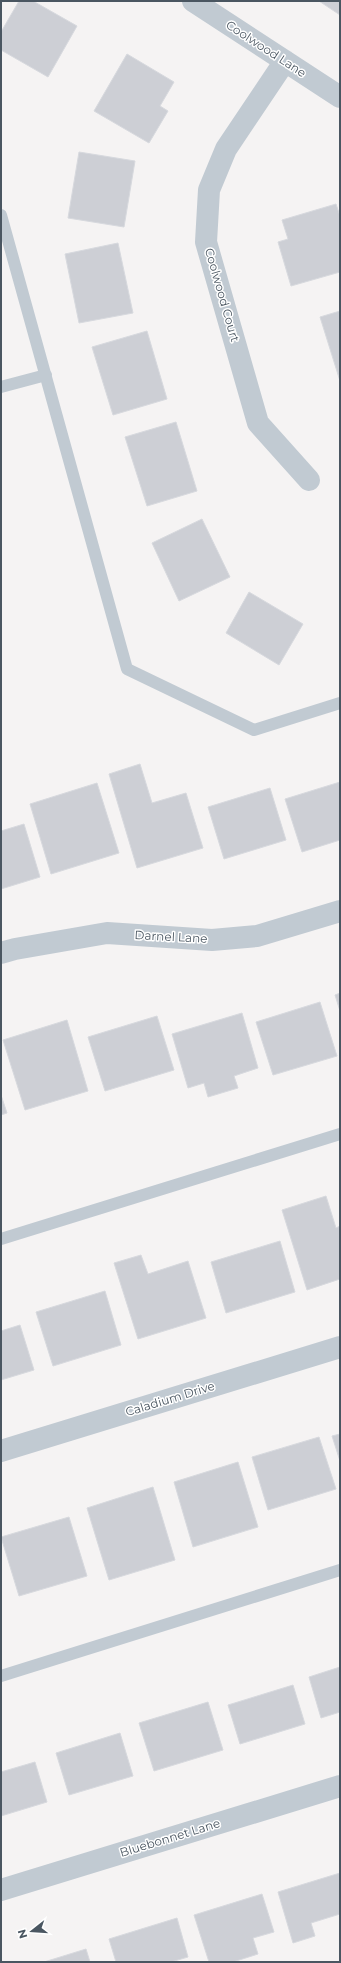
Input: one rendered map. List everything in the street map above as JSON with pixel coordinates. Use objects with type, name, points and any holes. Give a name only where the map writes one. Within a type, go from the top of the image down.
[{"type":"street","name":"Coolwood Lane","points":[[193,1],[340,97]]},
{"type":"street","name":"Coolwood Court","points":[[285,61],[226,149],[209,190],[206,242],[258,423],[309,480]]},
{"type":"street","name":"Darnel Lane","points":[[1,954],[15,949],[107,933],[212,940],[257,936],[340,911]]},
{"type":"street","name":"Caladium Drive","points":[[1,1451],[340,1347]]},
{"type":"street","name":"Bluebonnet Lane","points":[[1,1890],[340,1786]]},
{"type":"lane","points":[[1,216],[127,669],[254,730],[340,703]]},
{"type":"lane","points":[[1,387],[46,375]]},
{"type":"lane","points":[[1,1239],[340,1134]]},
{"type":"lane","points":[[1,1676],[340,1570]]},
{"type":"building","points":[[19,1],[33,1],[77,26],[48,77],[1,50],[1,32]]},
{"type":"building","points":[[319,1],[340,1],[340,15]]},
{"type":"building","points":[[127,54],[174,82],[160,106],[168,111],[149,143],[94,111]]},
{"type":"building","points":[[79,152],[135,161],[124,227],[68,218]]},
{"type":"building","points":[[336,204],[340,216],[340,272],[291,286],[278,242],[288,239],[282,220]]},
{"type":"building","points":[[118,243],[133,313],[79,323],[65,254]]},
{"type":"building","points":[[340,311],[340,381],[320,317]]},
{"type":"building","points":[[147,331],[167,399],[113,415],[92,347]]},
{"type":"building","points":[[176,422],[197,491],[147,506],[125,437]]},
{"type":"building","points":[[202,519],[230,577],[179,601],[152,543]]},
{"type":"building","points":[[249,592],[303,624],[279,665],[226,633]]},
{"type":"building","points":[[140,764],[152,803],[186,793],[203,848],[137,868],[109,774]]},
{"type":"building","points":[[340,782],[340,840],[302,852],[285,799]]},
{"type":"building","points":[[97,783],[119,853],[51,874],[30,804]]},
{"type":"building","points":[[270,788],[286,840],[224,859],[208,807]]},
{"type":"building","points":[[24,824],[40,877],[1,889],[1,831]]},
{"type":"building","points":[[340,993],[340,1011],[335,995]]},
{"type":"building","points":[[320,1002],[337,1056],[273,1075],[256,1022]]},
{"type":"building","points":[[242,1013],[258,1068],[234,1076],[238,1088],[208,1097],[204,1083],[188,1088],[172,1034]]},
{"type":"building","points":[[157,1016],[174,1070],[105,1091],[88,1037]]},
{"type":"building","points":[[67,1020],[88,1091],[25,1110],[3,1040]]},
{"type":"building","points":[[1,1095],[7,1113],[1,1115]]},
{"type":"building","points":[[326,1196],[336,1228],[340,1226],[340,1279],[307,1290],[282,1210]]},
{"type":"building","points":[[280,1241],[295,1292],[226,1313],[211,1262]]},
{"type":"building","points":[[141,1255],[148,1274],[188,1261],[206,1318],[138,1339],[114,1263]]},
{"type":"building","points":[[105,1291],[121,1345],[53,1366],[36,1312]]},
{"type":"building","points":[[20,1325],[34,1370],[1,1380],[1,1331]]},
{"type":"building","points":[[340,1434],[340,1461],[332,1436]]},
{"type":"building","points":[[319,1437],[336,1489],[268,1510],[252,1457]]},
{"type":"building","points":[[238,1462],[258,1527],[193,1547],[174,1482]]},
{"type":"building","points":[[153,1487],[175,1560],[109,1580],[87,1508]]},
{"type":"building","points":[[69,1517],[87,1576],[19,1596],[1,1537]]},
{"type":"building","points":[[340,1667],[340,1712],[321,1718],[309,1677]]},
{"type":"building","points":[[293,1685],[305,1724],[240,1744],[228,1705]]},
{"type":"building","points":[[208,1702],[223,1750],[154,1771],[139,1723]]},
{"type":"building","points":[[120,1733],[133,1776],[69,1795],[56,1753]]},
{"type":"building","points":[[35,1762],[47,1802],[1,1816],[1,1772]]},
{"type":"building","points":[[340,1873],[340,1914],[311,1923],[315,1936],[293,1943],[278,1892]]},
{"type":"building","points":[[262,1894],[274,1932],[253,1938],[258,1954],[233,1962],[209,1962],[194,1915]]},
{"type":"building","points":[[177,1918],[188,1957],[171,1962],[116,1962],[109,1939]]},
{"type":"building","points":[[86,1949],[90,1962],[44,1962]]}]
